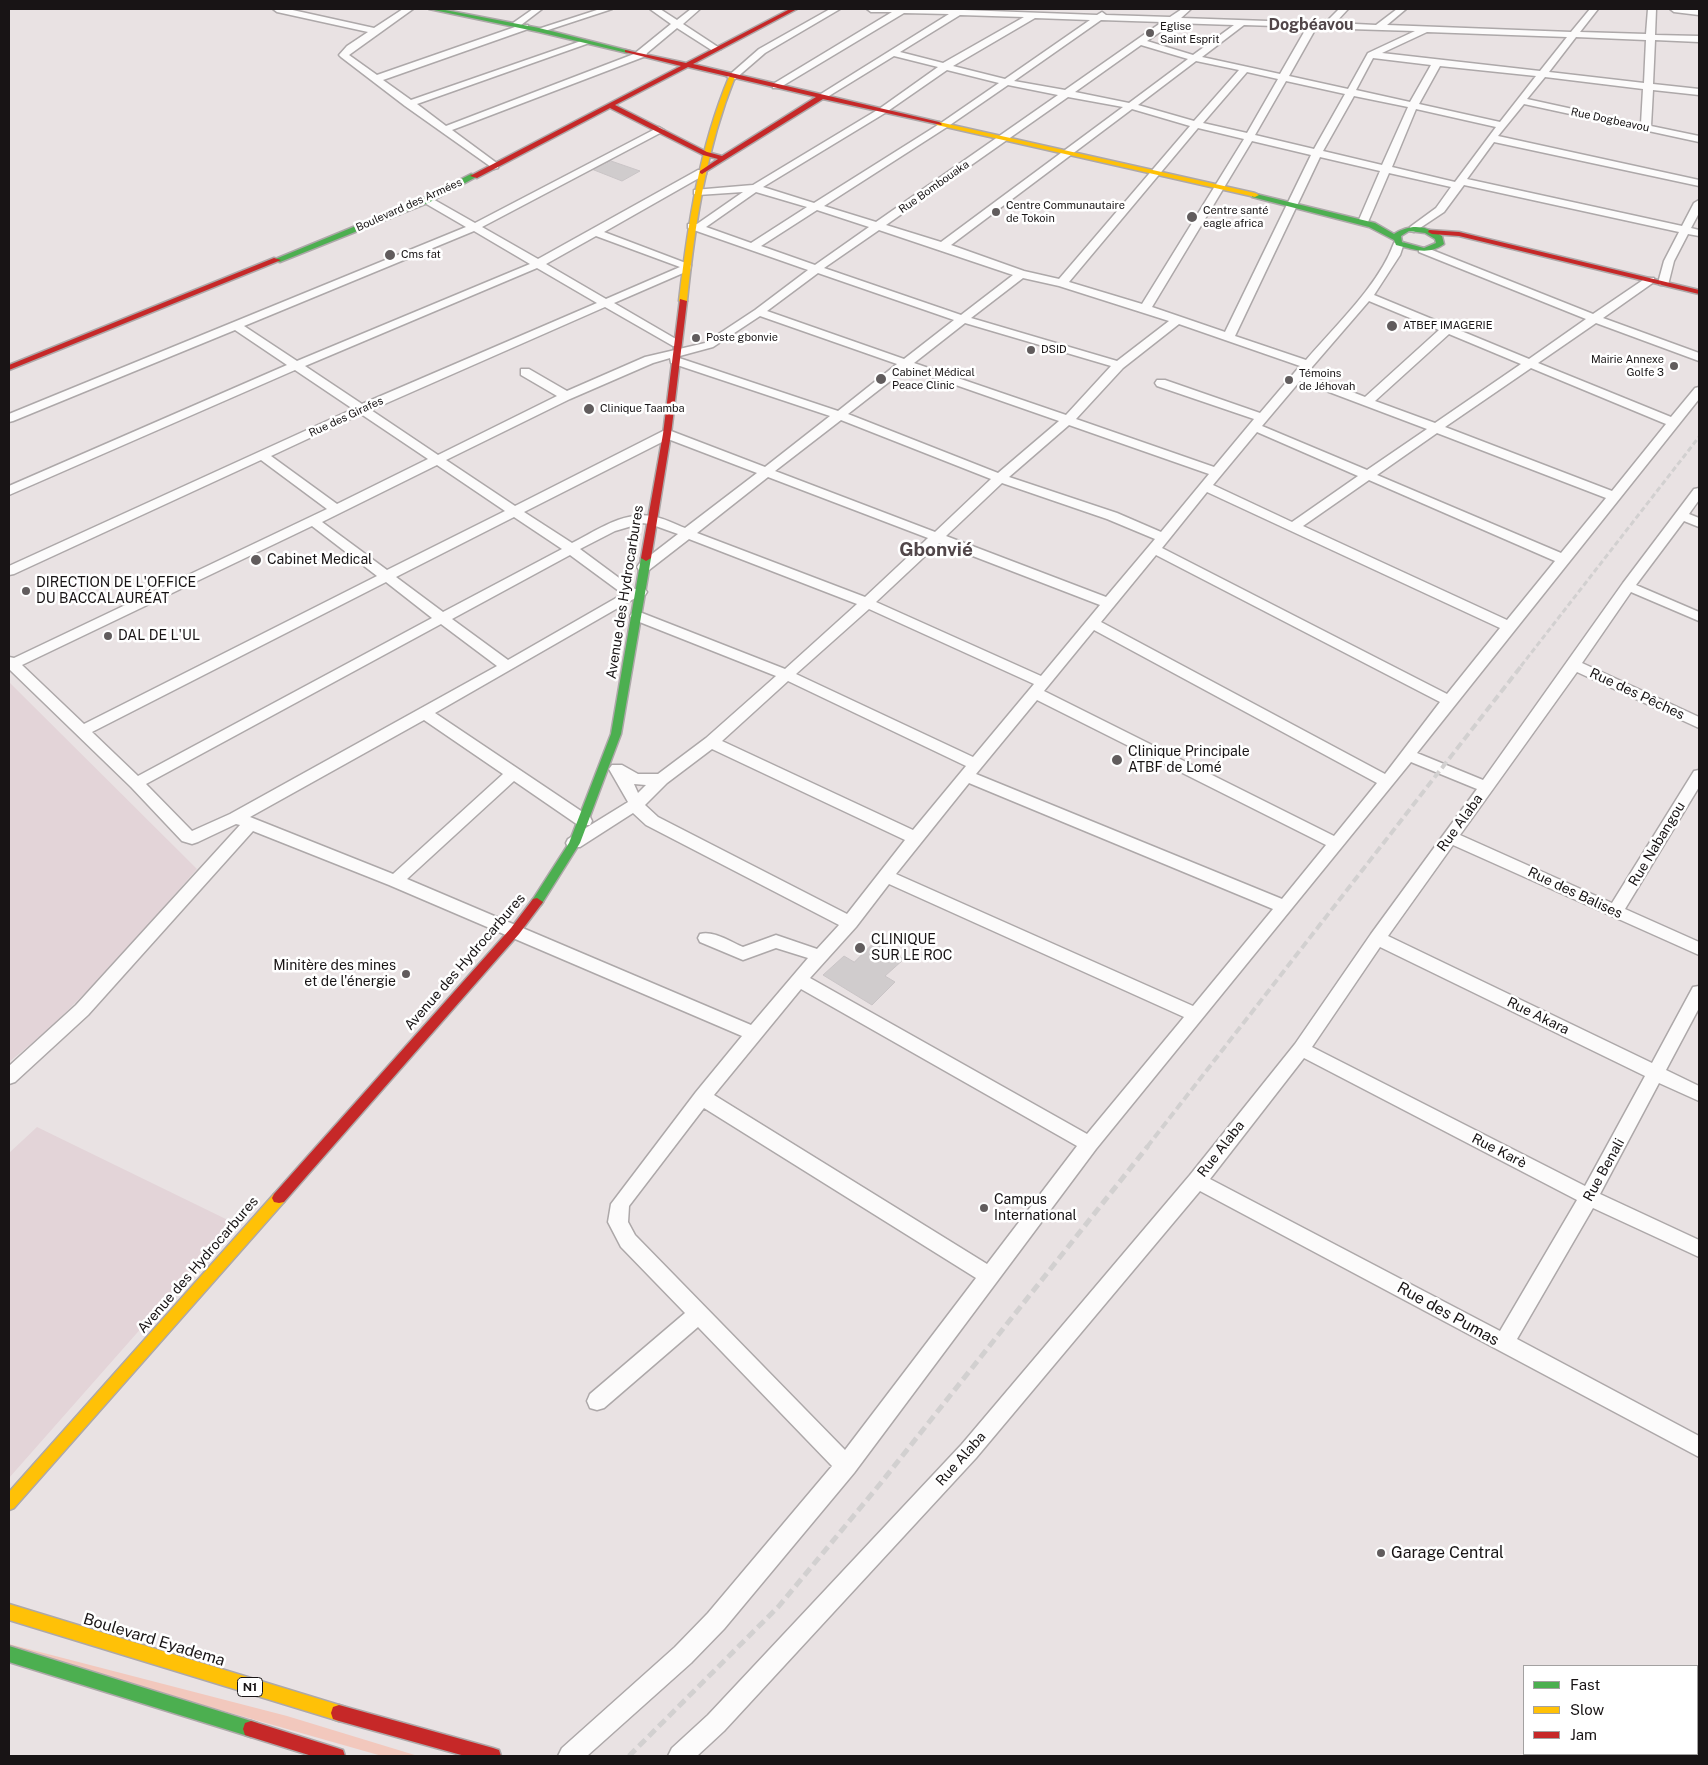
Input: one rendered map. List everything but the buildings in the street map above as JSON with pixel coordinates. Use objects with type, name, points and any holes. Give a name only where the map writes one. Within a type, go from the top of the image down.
[{"type":"main road","points":[[432,9],[539,30],[687,64],[732,77],[1294,204],[1367,224],[1421,249],[1439,245],[1458,237],[1472,237]]},
{"type":"main road","name":"Boulevard des Armées","points":[[9,368],[426,200],[794,9]]},
{"type":"main road","name":"Avenue des Hydrocarbures","points":[[9,1503],[515,931],[548,887],[574,842],[616,734],[637,616],[636,593],[644,567],[667,434],[682,315],[686,266],[695,227],[698,192],[705,154],[715,118],[732,77]]},
{"type":"main road","points":[[702,172],[821,97]]},
{"type":"main road","points":[[610,105],[705,154],[726,158]]},
{"type":"main road","points":[[1401,239],[1430,232],[1451,232],[1699,292]]},
{"type":"main road","points":[[1430,232],[1439,238],[1439,245]]},
{"type":"main road","name":"Boulevard Eyadema","points":[[9,1612],[306,1704],[493,1756]]},
{"type":"main road","points":[[9,1654],[337,1756]]},
{"type":"street","points":[[277,9],[374,31]]},
{"type":"street","points":[[409,9],[346,50],[344,55],[494,166]]},
{"type":"street","points":[[376,79],[521,26],[538,9]]},
{"type":"street","points":[[539,30],[608,9]]},
{"type":"street","points":[[654,9],[716,49]]},
{"type":"street","points":[[444,130],[641,54],[676,23],[696,9]]},
{"type":"street","points":[[732,77],[762,51],[836,9]]},
{"type":"street","points":[[871,9],[963,10],[1032,16],[1043,14],[1699,39]]},
{"type":"street","points":[[1043,14],[1053,9]]},
{"type":"street","points":[[752,247],[944,125],[1099,16],[1112,9]]},
{"type":"street","name":"Rue Bombouaka","points":[[10,662],[336,510],[566,396],[649,360],[709,345],[759,312],[817,268],[1187,9]]},
{"type":"street","points":[[1327,26],[1344,9]]},
{"type":"street","points":[[1376,28],[1402,9]]},
{"type":"street","points":[[1430,232],[1440,210],[1492,138],[1594,9]]},
{"type":"street","points":[[1646,128],[1652,9]]},
{"type":"street","points":[[1674,9],[1699,12]]},
{"type":"street","points":[[776,86],[901,10]]},
{"type":"street","points":[[821,97],[963,10]]},
{"type":"street","points":[[695,227],[755,188],[882,111],[947,65],[1032,16]]},
{"type":"street","points":[[943,246],[1243,22]]},
{"type":"street","points":[[1145,309],[1222,187],[1313,25]]},
{"type":"street","points":[[1229,336],[1318,151],[1351,92],[1364,64],[1371,55],[1426,30]]},
{"type":"street","points":[[408,104],[587,42]]},
{"type":"street","points":[[1140,42],[1194,58],[1502,125]]},
{"type":"street","points":[[892,53],[947,65],[1007,82],[1068,92],[1132,106],[1194,124],[1387,168],[1699,233]]},
{"type":"street","points":[[1371,55],[1436,64],[1649,85],[1699,92]]},
{"type":"street","points":[[1367,224],[1387,168],[1413,106],[1436,64]]},
{"type":"street","points":[[1062,283],[1157,172],[1194,124],[1245,69]]},
{"type":"street","name":"Rue Dogbeavou","points":[[1521,101],[1699,139]]},
{"type":"street","points":[[9,418],[234,324],[475,227],[659,130]]},
{"type":"street","points":[[1492,138],[1699,183]]},
{"type":"street","points":[[9,491],[297,365],[538,264],[702,172]]},
{"type":"street","points":[[698,192],[755,188],[814,208],[943,246],[1021,274],[1062,283],[1229,336],[1367,401],[1616,496]]},
{"type":"street","points":[[426,200],[606,303],[676,353],[1000,478],[1112,516],[1159,544],[1449,701]]},
{"type":"street","points":[[1664,284],[1669,261],[1699,203]]},
{"type":"street","points":[[846,1466],[700,1313],[628,1241],[620,1230],[617,1212],[626,1194],[702,1097],[799,980],[850,923],[915,838],[1258,423],[1368,296],[1401,239],[1440,210]]},
{"type":"street","points":[[695,227],[962,319],[1119,365]]},
{"type":"street","points":[[595,232],[686,266]]},
{"type":"street","points":[[1439,245],[1440,252],[1448,261]]},
{"type":"street","points":[[1421,249],[1593,318],[1699,357]]},
{"type":"street","name":"Rue des Girafes","points":[[9,571],[362,409],[606,303],[686,266]]},
{"type":"street","points":[[644,567],[688,535],[1021,274]]},
{"type":"street","points":[[1293,527],[1650,280]]},
{"type":"street","points":[[1368,296],[1528,364],[1672,422]]},
{"type":"street","points":[[759,312],[904,364],[1069,419],[1218,473]]},
{"type":"street","points":[[574,842],[636,804],[662,779],[710,742],[867,603],[1000,478],[1069,419],[1119,365],[1176,320]]},
{"type":"street","points":[[10,662],[136,783],[188,837],[199,837],[243,821],[424,713],[636,593],[234,324]]},
{"type":"street","points":[[1367,401],[1446,330]]},
{"type":"street","points":[[524,372],[566,396]]},
{"type":"street","points":[[1161,383],[1258,423],[1366,476],[1563,559]]},
{"type":"street","points":[[570,1756],[683,1654],[716,1621],[846,1466],[1089,1144],[1194,1014],[1387,782],[1449,701],[1616,496],[1672,422],[1699,391]]},
{"type":"street","points":[[82,731],[512,511],[667,434],[937,536],[1109,604]]},
{"type":"street","points":[[263,456],[336,510]]},
{"type":"street","points":[[1206,487],[1510,627]]},
{"type":"street","name":"Rue Alaba","points":[[680,1756],[716,1723],[969,1451],[1197,1181],[1301,1049],[1377,938],[1574,665],[1628,586],[1699,492]]},
{"type":"street","points":[[1682,516],[1699,523]]},
{"type":"street","points":[[136,783],[571,549],[629,522],[640,519],[652,520],[867,603],[1040,688],[1336,844]]},
{"type":"street","points":[[313,521],[507,667]]},
{"type":"street","points":[[1628,586],[1699,617]]},
{"type":"street","points":[[637,616],[785,674],[971,771],[1284,906]]},
{"type":"street","points":[[1093,624],[1387,782]]},
{"type":"street","name":"Rue des Pêches","points":[[1574,665],[1699,723]]},
{"type":"street","points":[[424,713],[513,773],[586,813],[652,821]]},
{"type":"street","points":[[710,742],[915,838]]},
{"type":"street","points":[[1408,755],[1486,787]]},
{"type":"street","points":[[608,758],[622,774],[641,813],[652,821],[850,923]]},
{"type":"street","points":[[394,881],[513,773]]},
{"type":"street","points":[[622,774],[635,779],[662,779]]},
{"type":"street","name":"Rue Nabangou","points":[[1615,912],[1699,775]]},
{"type":"street","points":[[243,821],[515,931],[754,1034]]},
{"type":"street","points":[[9,1077],[82,1010],[243,821]]},
{"type":"street","name":"Rue des Balises","points":[[1450,837],[1699,949]]},
{"type":"street","points":[[885,876],[1194,1014]]},
{"type":"street","points":[[706,938],[743,954],[776,941],[820,956]]},
{"type":"street","name":"Rue Akara","points":[[1377,938],[1699,1094]]},
{"type":"street","points":[[799,980],[1089,1144]]},
{"type":"street","name":"Rue Benali","points":[[1503,1344],[1589,1197],[1657,1074],[1699,992]]},
{"type":"street","name":"Rue Karè","points":[[1301,1049],[1589,1197],[1699,1249]]},
{"type":"street","points":[[702,1097],[989,1276]]},
{"type":"street","name":"Rue des Pumas","points":[[1197,1181],[1298,1232],[1503,1344],[1699,1447]]},
{"type":"street","points":[[597,1401],[700,1313]]},
{"type":"shaded area","points":[[9,682],[197,869],[110,968],[48,1030],[9,1062]]},
{"type":"shaded area","points":[[37,1127],[234,1223],[9,1478],[9,1153]]},
{"type":"shaded area","points":[[9,1644],[287,1716],[418,1756],[382,1756],[9,1650]]},
{"type":"railway","points":[[1521,666],[1699,437]]},
{"type":"railway","points":[[1147,1147],[1522,665]]},
{"type":"railway","points":[[629,1756],[779,1606],[880,1484],[1148,1146]]},
{"type":"traffic: fast","points":[[432,9],[539,30],[627,51]]},
{"type":"traffic: fast","points":[[277,260],[427,200],[474,176]]},
{"type":"traffic: fast","points":[[1255,195],[1372,225],[1397,238]]},
{"type":"traffic: fast","points":[[1408,229],[1427,231],[1439,238],[1440,244],[1425,250],[1399,243],[1397,235],[1408,229]]},
{"type":"traffic: fast","points":[[537,902],[574,843],[616,734],[646,558]]},
{"type":"traffic: fast","points":[[9,1654],[251,1729]]},
{"type":"traffic: slow","points":[[683,301],[698,187],[712,131],[732,77]]},
{"type":"traffic: slow","points":[[939,124],[1255,195]]},
{"type":"traffic: slow","points":[[9,1503],[279,1198]]},
{"type":"traffic: slow","points":[[9,1612],[339,1713]]},
{"type":"traffic: jam","points":[[474,176],[794,9]]},
{"type":"traffic: jam","points":[[627,51],[939,124]]},
{"type":"traffic: jam","points":[[702,172],[821,97]]},
{"type":"traffic: jam","points":[[610,105],[705,154],[719,157]]},
{"type":"traffic: jam","points":[[1432,232],[1459,234],[1699,292]]},
{"type":"traffic: jam","points":[[9,368],[277,260]]},
{"type":"traffic: jam","points":[[646,558],[667,434],[683,301]]},
{"type":"traffic: jam","points":[[279,1198],[515,931],[537,902]]},
{"type":"traffic: jam","points":[[339,1713],[493,1756]]},
{"type":"traffic: jam","points":[[251,1729],[337,1756]]},
{"type":"place","name":"Eglise Saint Esprit","points":[[1150,33]]},
{"type":"place","name":"Centre Communautaire de Tokoin","points":[[996,212]]},
{"type":"place","name":"Centre santé eagle africa","points":[[1192,217]]},
{"type":"place","name":"Cms fat","points":[[390,255]]},
{"type":"place","name":"ATBEF IMAGERIE","points":[[1392,326]]},
{"type":"place","name":"Poste gbonvie","points":[[696,338]]},
{"type":"place","name":"DSID","points":[[1031,350]]},
{"type":"place","name":"Mairie Annexe Golfe 3","points":[[1674,366]]},
{"type":"place","name":"Cabinet Médical Peace Clinic","points":[[881,379]]},
{"type":"place","name":"Témoins de Jéhovah","points":[[1289,380]]},
{"type":"place","name":"Clinique Taamba","points":[[589,409]]},
{"type":"place","name":"Cabinet Medical","points":[[256,560]]},
{"type":"place","name":"DIRECTION DE L'OFFICE DU BACCALAURÉAT","points":[[26,591]]},
{"type":"place","name":"DAL DE L'UL","points":[[108,636]]},
{"type":"place","name":"Clinique Principale ATBF de Lomé","points":[[1117,760]]},
{"type":"place","name":"CLINIQUE SUR LE ROC","points":[[860,948]]},
{"type":"place","name":"Minitère des mines et de l'énergie","points":[[406,974]]},
{"type":"place","name":"Campus International","points":[[984,1208]]},
{"type":"place","name":"Garage Central","points":[[1381,1553]]},
{"type":"district","name":"Dogbéavou","points":[[1311,25]]},
{"type":"district","name":"Gbonvié","points":[[936,550]]}]
